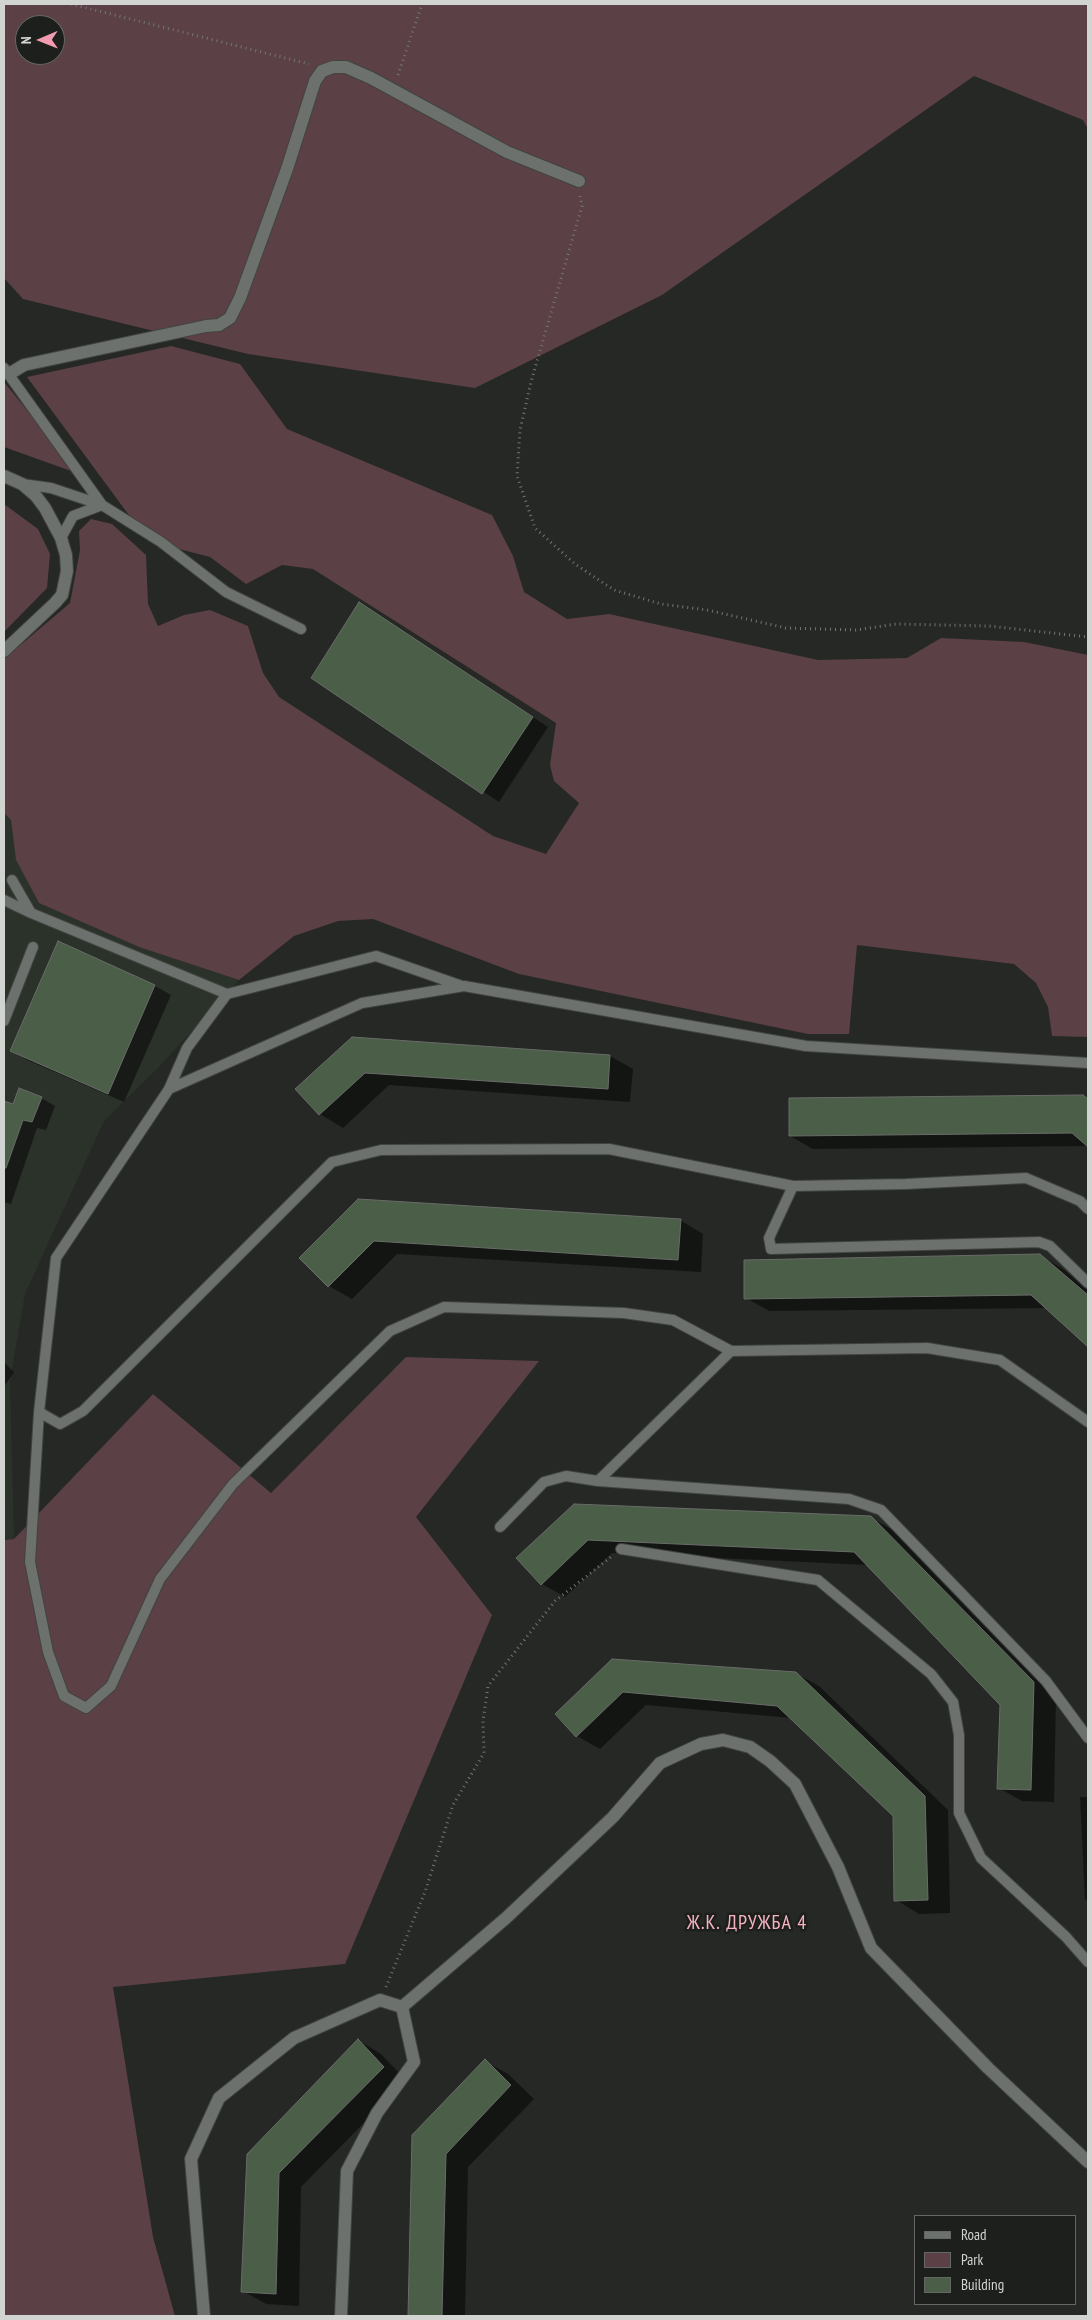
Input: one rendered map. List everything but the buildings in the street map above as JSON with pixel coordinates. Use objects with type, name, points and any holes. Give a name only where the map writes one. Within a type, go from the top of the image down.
[{"type":"street","points":[[6,371],[24,365],[206,326],[219,325],[230,318],[240,298],[288,169],[315,81],[322,71],[334,67],[346,67],[394,90],[507,152],[579,181]]},
{"type":"street","points":[[4,476],[22,484],[36,496],[45,508],[61,538],[66,556],[67,571],[62,595],[5,650]]},
{"type":"street","points":[[402,2007],[506,1918],[606,1824],[660,1763],[701,1744],[723,1740],[750,1747],[770,1761],[795,1784],[838,1867],[871,1948],[988,2068],[1088,2162]]},
{"type":"street","points":[[204,2316],[191,2159],[219,2098],[294,2038],[380,2000],[402,2007]]},
{"type":"street","points":[[341,2316],[347,2171],[377,2113],[414,2062],[402,2007]]},
{"type":"lane","points":[[6,371],[102,506]]},
{"type":"lane","points":[[22,484],[51,488],[102,506],[162,542],[226,592],[301,629]]},
{"type":"lane","points":[[61,538],[73,516],[102,506]]},
{"type":"lane","points":[[12,880],[31,914]]},
{"type":"lane","points":[[4,900],[31,914],[227,994],[376,956],[464,986],[806,1046],[1088,1063]]},
{"type":"lane","points":[[4,1020],[33,947]]},
{"type":"lane","points":[[169,1089],[362,1003],[464,986]]},
{"type":"lane","points":[[227,994],[187,1048],[169,1089],[56,1258],[40,1412],[30,1562],[48,1652],[64,1696],[86,1708],[111,1686],[160,1579],[233,1484],[390,1331],[444,1307],[624,1313],[673,1320],[731,1351],[927,1348],[1000,1360],[1088,1422]]},
{"type":"lane","points":[[40,1412],[60,1424],[83,1412],[332,1162],[380,1150],[609,1149],[793,1186],[906,1184],[1026,1178],[1080,1201],[1088,1209]]},
{"type":"lane","points":[[793,1186],[769,1238],[771,1249],[1039,1242],[1050,1246],[1088,1283]]},
{"type":"lane","points":[[598,1482],[731,1351]]},
{"type":"lane","points":[[500,1527],[544,1482],[566,1476],[598,1482],[849,1499],[881,1510],[1034,1668],[1088,1738]]},
{"type":"lane","points":[[621,1549],[818,1580],[931,1674],[953,1702],[958,1735],[959,1813],[981,1858],[1066,1937],[1088,1962]]},
{"type":"path","points":[[72,4],[303,61],[322,71]]},
{"type":"path","points":[[394,90],[422,4]]},
{"type":"path","points":[[579,181],[582,206],[531,382],[520,430],[517,476],[535,528],[568,558],[614,590],[661,604],[707,610],[786,628],[856,630],[896,624],[989,626],[1088,637]]},
{"type":"path","points":[[380,2000],[425,1892],[453,1805],[484,1753],[483,1721],[488,1686],[555,1601],[621,1549]]},
{"type":"shaded area","points":[[4,813],[11,820],[16,860],[39,903],[139,947],[239,980],[157,1069],[104,1121],[25,1294],[10,1381],[14,1539],[4,1540]]},
{"type":"green space","points":[[4,4],[1088,4],[1088,129],[1083,120],[974,76],[662,295],[475,388],[248,354],[23,299],[4,278]]},
{"type":"green space","points":[[171,346],[240,364],[287,429],[492,515],[513,556],[524,592],[567,619],[609,614],[818,660],[907,658],[941,638],[1024,642],[1088,655],[1088,1037],[1052,1036],[1048,1007],[1036,983],[1014,964],[857,945],[849,1034],[808,1034],[519,974],[373,919],[338,921],[294,936],[239,980],[139,947],[39,903],[16,860],[11,820],[4,813],[4,659],[70,603],[80,550],[79,531],[91,519],[112,524],[146,555],[148,604],[158,626],[184,615],[210,610],[248,626],[263,673],[279,697],[493,836],[546,854],[579,803],[554,781],[550,765],[556,723],[313,569],[282,565],[246,584],[210,557],[148,541],[27,377]]},
{"type":"green space","points":[[4,382],[22,404],[85,476],[4,447]]},
{"type":"green space","points":[[4,504],[38,529],[50,554],[47,588],[4,632]]},
{"type":"green space","points":[[406,1357],[539,1361],[416,1517],[492,1615],[345,1964],[113,1987],[153,2237],[175,2316],[4,2316],[4,1540],[14,1539],[153,1394],[271,1493]]},
{"type":"district","name":"Ж.К. ДРУЖБА 4","points":[[747,1923]]}]
